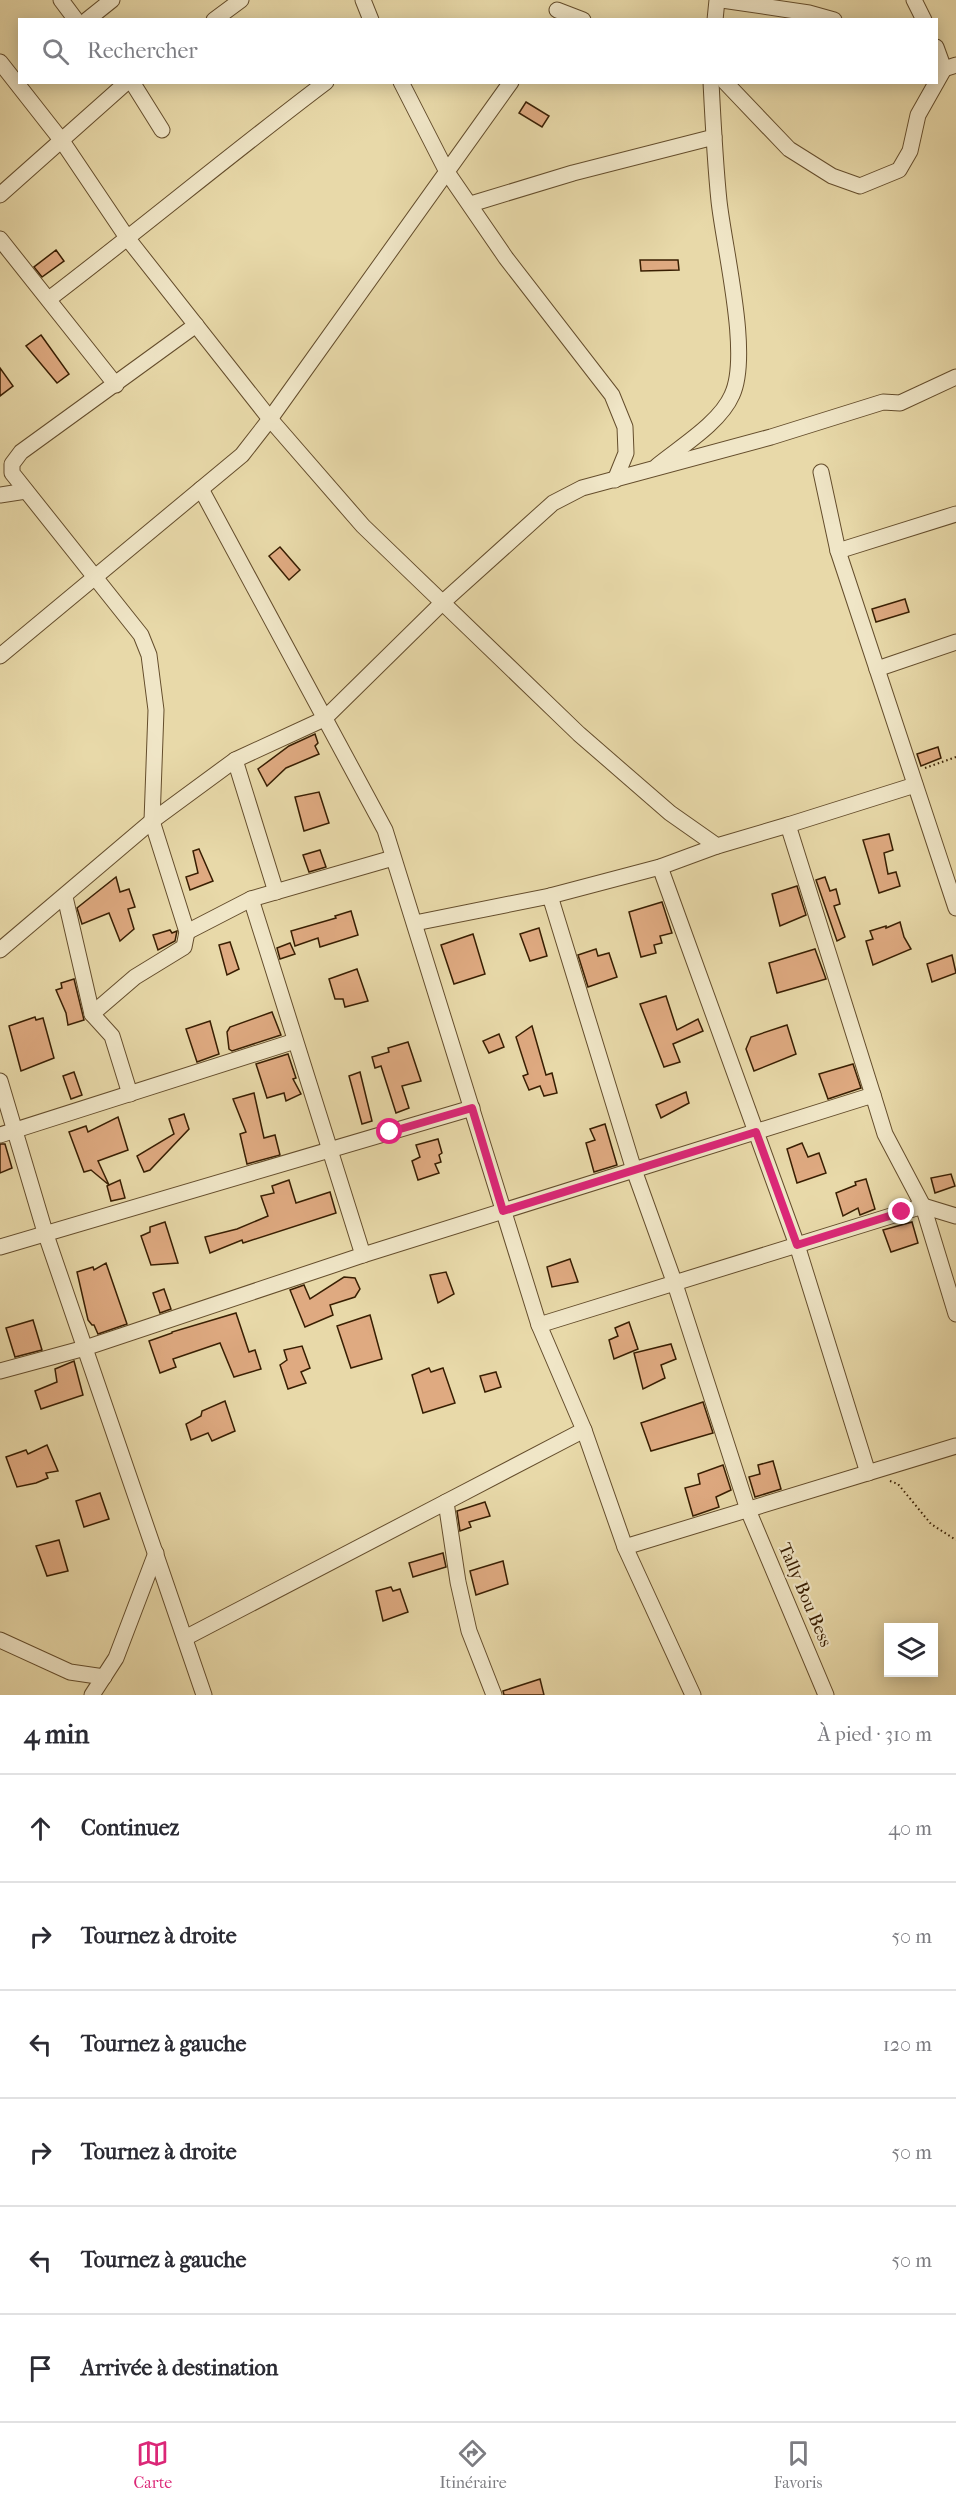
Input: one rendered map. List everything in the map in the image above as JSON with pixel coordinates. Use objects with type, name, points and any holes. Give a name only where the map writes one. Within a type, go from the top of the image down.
[{"type":"street","points":[[61,0],[74,18]]},
{"type":"street","points":[[90,18],[112,0]]},
{"type":"street","points":[[217,18],[241,0]]},
{"type":"street","points":[[363,0],[370,18]]},
{"type":"street","points":[[715,18],[717,0]]},
{"type":"street","points":[[722,0],[809,13],[827,18]]},
{"type":"street","points":[[914,0],[923,18]]},
{"type":"street","points":[[556,10],[578,18]]},
{"type":"street","points":[[727,84],[789,149],[832,176],[860,186],[899,170],[910,151],[918,115],[950,67],[938,51]]},
{"type":"street","points":[[0,62],[62,141],[128,239],[270,419],[369,533],[579,734],[670,813],[717,846]]},
{"type":"street","points":[[0,195],[125,84]]},
{"type":"street","points":[[133,84],[162,130]]},
{"type":"street","points":[[49,299],[323,84]]},
{"type":"street","points":[[402,84],[447,172],[506,258],[612,395],[625,427],[626,444],[626,453],[615,480]]},
{"type":"street","points":[[0,656],[242,455],[510,84]]},
{"type":"street","points":[[652,470],[717,417],[727,405],[737,382],[739,342],[719,200],[711,84]]},
{"type":"street","points":[[471,204],[573,173],[714,137]]},
{"type":"street","points":[[0,239],[116,385]]},
{"type":"street","points":[[92,1014],[135,977],[174,951],[184,947],[187,932],[152,821],[156,710],[149,655],[141,635],[12,473],[12,464],[21,452],[196,325]]},
{"type":"street","points":[[0,950],[66,897],[152,821],[236,760],[324,719],[442,603],[553,503],[582,488],[652,470],[883,402],[900,403],[956,377]]},
{"type":"street","points":[[821,472],[838,551],[956,908]]},
{"type":"street","points":[[201,489],[324,719],[380,818],[416,923],[539,1325],[584,1430],[625,1547],[693,1695]]},
{"type":"street","points":[[0,495],[26,491]]},
{"type":"street","points":[[838,551],[956,514]]},
{"type":"street","points":[[877,669],[956,642]]},
{"type":"street","points":[[236,760],[276,892]]},
{"type":"street","points":[[416,923],[550,896],[660,867],[717,846],[788,825],[913,779]]},
{"type":"street","points":[[788,825],[885,1134],[923,1206],[956,1314]]},
{"type":"street","points":[[187,932],[250,899],[393,858]]},
{"type":"street","points":[[660,867],[797,1245],[868,1473]]},
{"type":"street","name":"Tally Bou Bess","points":[[550,896],[634,1170],[675,1284],[748,1510],[826,1695]]},
{"type":"street","points":[[66,897],[92,1014],[111,1036],[130,1094]]},
{"type":"street","points":[[250,899],[363,1256]]},
{"type":"street","points":[[0,1135],[295,1041]]},
{"type":"street","points":[[0,1081],[45,1232],[204,1695]]},
{"type":"street","points":[[0,1371],[85,1348],[503,1211],[873,1095]]},
{"type":"street","points":[[0,1246],[472,1108]]},
{"type":"street","points":[[539,1325],[923,1206],[956,1216]]},
{"type":"street","points":[[185,1638],[584,1430]]},
{"type":"street","points":[[625,1547],[956,1446]]},
{"type":"street","points":[[446,1502],[469,1631],[494,1695]]},
{"type":"street","points":[[92,1695],[116,1658],[156,1553]]},
{"type":"street","points":[[0,1640],[70,1672],[104,1677]]},
{"type":"path","points":[[913,779],[956,757]]},
{"type":"path","points":[[868,1473],[898,1484],[931,1524],[956,1540]]},
{"type":"building","points":[[526,102],[549,116],[542,127],[519,113]]},
{"type":"building","points":[[56,250],[64,261],[42,277],[34,267]]},
{"type":"building","points":[[640,260],[678,260],[679,270],[641,271]]},
{"type":"building","points":[[41,335],[69,374],[57,383],[26,346]]},
{"type":"building","points":[[0,368],[13,386],[0,396]]},
{"type":"building","points":[[280,547],[300,570],[289,580],[269,556]]},
{"type":"building","points":[[905,599],[909,612],[876,622],[872,609]]},
{"type":"building","points":[[315,734],[318,743],[315,746],[319,754],[286,768],[267,786],[258,769],[289,746]]},
{"type":"building","points":[[938,747],[941,758],[921,766],[917,754]]},
{"type":"building","points":[[319,792],[329,823],[304,831],[295,797]]},
{"type":"building","points":[[889,834],[893,850],[884,853],[888,874],[896,872],[900,886],[879,893],[863,840]]},
{"type":"building","points":[[199,849],[213,881],[190,890],[186,877],[198,873],[193,851]]},
{"type":"building","points":[[320,850],[326,867],[309,872],[303,855]]},
{"type":"building","points":[[116,877],[120,892],[129,889],[135,907],[128,909],[134,929],[120,941],[109,913],[82,924],[77,908]]},
{"type":"building","points":[[825,877],[830,891],[836,889],[840,904],[834,906],[845,937],[837,941],[816,880]]},
{"type":"building","points":[[797,886],[806,915],[780,926],[772,894]]},
{"type":"building","points":[[662,902],[672,933],[660,936],[662,943],[654,945],[656,953],[641,957],[629,912]]},
{"type":"building","points":[[351,911],[358,935],[320,947],[318,938],[295,946],[291,931],[336,918],[335,916]]},
{"type":"building","points":[[900,922],[904,937],[911,949],[873,965],[866,941],[873,939],[870,931]]},
{"type":"building","points":[[539,928],[547,956],[530,961],[520,934]]},
{"type":"building","points":[[170,930],[172,933],[177,931],[175,941],[158,950],[153,935]]},
{"type":"building","points":[[473,934],[485,974],[454,984],[441,945]]},
{"type":"building","points":[[230,942],[239,969],[227,975],[219,945]]},
{"type":"building","points":[[290,943],[295,954],[280,959],[277,948]]},
{"type":"building","points":[[596,949],[598,956],[609,953],[617,977],[588,987],[578,955]]},
{"type":"building","points":[[815,949],[826,979],[777,993],[769,963]]},
{"type":"building","points":[[952,955],[956,973],[932,982],[927,964]]},
{"type":"building","points":[[357,969],[368,1001],[345,1007],[343,999],[335,999],[329,979]]},
{"type":"building","points":[[74,979],[84,1020],[68,1025],[66,1013],[56,990],[62,988],[61,983]]},
{"type":"building","points":[[666,996],[677,1030],[698,1019],[703,1031],[673,1044],[680,1062],[664,1067],[640,1004]]},
{"type":"building","points":[[272,1012],[281,1035],[232,1051],[229,1049],[227,1032],[230,1027]]},
{"type":"building","points":[[35,1017],[36,1020],[43,1018],[54,1058],[21,1071],[9,1026]]},
{"type":"building","points":[[210,1021],[219,1054],[197,1062],[186,1029]]},
{"type":"building","points":[[787,1025],[796,1054],[754,1071],[746,1049],[751,1037]]},
{"type":"building","points":[[532,1026],[546,1075],[552,1073],[557,1093],[544,1096],[540,1086],[529,1090],[523,1076],[528,1074],[516,1037]]},
{"type":"building","points":[[499,1034],[504,1047],[489,1053],[483,1041]]},
{"type":"building","points":[[408,1042],[421,1081],[402,1086],[409,1108],[396,1113],[381,1066],[375,1068],[372,1057],[389,1052],[388,1048]]},
{"type":"building","points":[[288,1054],[296,1078],[293,1079],[301,1094],[286,1101],[284,1093],[267,1098],[256,1064]]},
{"type":"building","points":[[853,1064],[861,1088],[828,1099],[819,1074]]},
{"type":"building","points":[[74,1072],[82,1095],[71,1099],[63,1076]]},
{"type":"building","points":[[360,1072],[372,1121],[362,1124],[349,1076]]},
{"type":"building","points":[[686,1092],[689,1103],[661,1118],[656,1105]]},
{"type":"building","points":[[254,1093],[264,1138],[275,1135],[280,1155],[247,1164],[240,1134],[246,1132],[233,1099]]},
{"type":"building","points":[[184,1114],[189,1129],[150,1170],[144,1172],[137,1156],[174,1134],[169,1119]]},
{"type":"building","points":[[118,1117],[128,1150],[98,1161],[109,1185],[91,1170],[84,1172],[69,1132],[86,1126],[88,1132]]},
{"type":"building","points":[[605,1124],[617,1165],[594,1172],[586,1143],[595,1140],[590,1129]]},
{"type":"building","points":[[438,1139],[442,1153],[439,1155],[441,1162],[435,1164],[439,1173],[418,1180],[412,1161],[420,1157],[416,1145]]},
{"type":"building","points":[[802,1143],[808,1157],[819,1153],[826,1173],[797,1183],[787,1149]]},
{"type":"building","points":[[0,1144],[5,1144],[12,1168],[0,1173]]},
{"type":"building","points":[[951,1174],[955,1186],[935,1193],[931,1178]]},
{"type":"building","points":[[866,1179],[875,1209],[860,1215],[858,1208],[843,1216],[836,1193],[856,1185],[855,1182]]},
{"type":"building","points":[[120,1180],[125,1198],[111,1201],[107,1186]]},
{"type":"building","points":[[289,1180],[296,1203],[330,1192],[336,1213],[243,1243],[242,1240],[210,1253],[205,1237],[237,1229],[268,1216],[261,1196],[274,1193],[272,1186]]},
{"type":"building","points":[[165,1222],[178,1263],[151,1265],[141,1236],[150,1232],[150,1227]]},
{"type":"building","points":[[912,1222],[918,1243],[891,1252],[883,1230]]},
{"type":"building","points":[[570,1259],[578,1282],[552,1287],[547,1267]]},
{"type":"building","points":[[106,1263],[127,1324],[98,1334],[94,1325],[88,1320],[77,1272],[93,1267],[94,1270]]},
{"type":"building","points":[[446,1272],[454,1294],[438,1303],[430,1275]]},
{"type":"building","points":[[344,1277],[355,1278],[360,1289],[355,1297],[330,1305],[333,1315],[305,1327],[290,1290],[304,1285],[310,1299]]},
{"type":"building","points":[[164,1289],[171,1309],[160,1313],[153,1293]]},
{"type":"building","points":[[236,1313],[249,1352],[255,1350],[261,1369],[234,1377],[220,1343],[173,1359],[176,1367],[160,1373],[149,1341]]},
{"type":"building","points":[[370,1315],[382,1359],[351,1368],[337,1326]]},
{"type":"building","points":[[33,1320],[42,1350],[15,1357],[6,1328]]},
{"type":"building","points":[[629,1322],[638,1349],[614,1359],[609,1340],[618,1336],[615,1328]]},
{"type":"building","points":[[671,1344],[676,1359],[661,1365],[665,1378],[643,1389],[634,1353]]},
{"type":"building","points":[[302,1346],[310,1368],[301,1372],[306,1383],[288,1389],[280,1365],[287,1360],[284,1350]]},
{"type":"building","points":[[74,1361],[83,1395],[41,1409],[35,1391],[57,1382],[55,1369]]},
{"type":"building","points":[[429,1368],[431,1372],[443,1368],[455,1403],[423,1413],[412,1375]]},
{"type":"building","points":[[496,1372],[501,1387],[485,1392],[480,1376]]},
{"type":"building","points":[[225,1401],[235,1431],[212,1441],[208,1433],[191,1440],[186,1424],[201,1416],[202,1411]]},
{"type":"building","points":[[703,1402],[713,1433],[651,1451],[641,1423]]},
{"type":"building","points":[[47,1445],[58,1471],[46,1473],[48,1478],[36,1483],[17,1487],[6,1457],[26,1450],[28,1454]]},
{"type":"building","points":[[773,1461],[781,1489],[755,1497],[749,1477],[760,1474],[758,1465]]},
{"type":"building","points":[[723,1465],[731,1490],[716,1497],[719,1507],[693,1516],[685,1488],[700,1484],[698,1474]]},
{"type":"building","points":[[100,1493],[109,1519],[84,1527],[76,1501]]},
{"type":"building","points":[[485,1502],[490,1516],[469,1522],[471,1527],[460,1531],[457,1511]]},
{"type":"building","points":[[59,1540],[68,1571],[47,1576],[36,1546]]},
{"type":"building","points":[[443,1553],[446,1567],[413,1577],[409,1563]]},
{"type":"building","points":[[503,1561],[508,1584],[476,1595],[470,1571]]},
{"type":"building","points":[[391,1587],[393,1591],[400,1589],[408,1612],[383,1621],[376,1591]]},
{"type":"building","points":[[540,1679],[544,1695],[504,1695],[503,1691]]},
{"type":"route","points":[[390,1132],[472,1108],[503,1211],[756,1132],[797,1245],[902,1212]]}]
